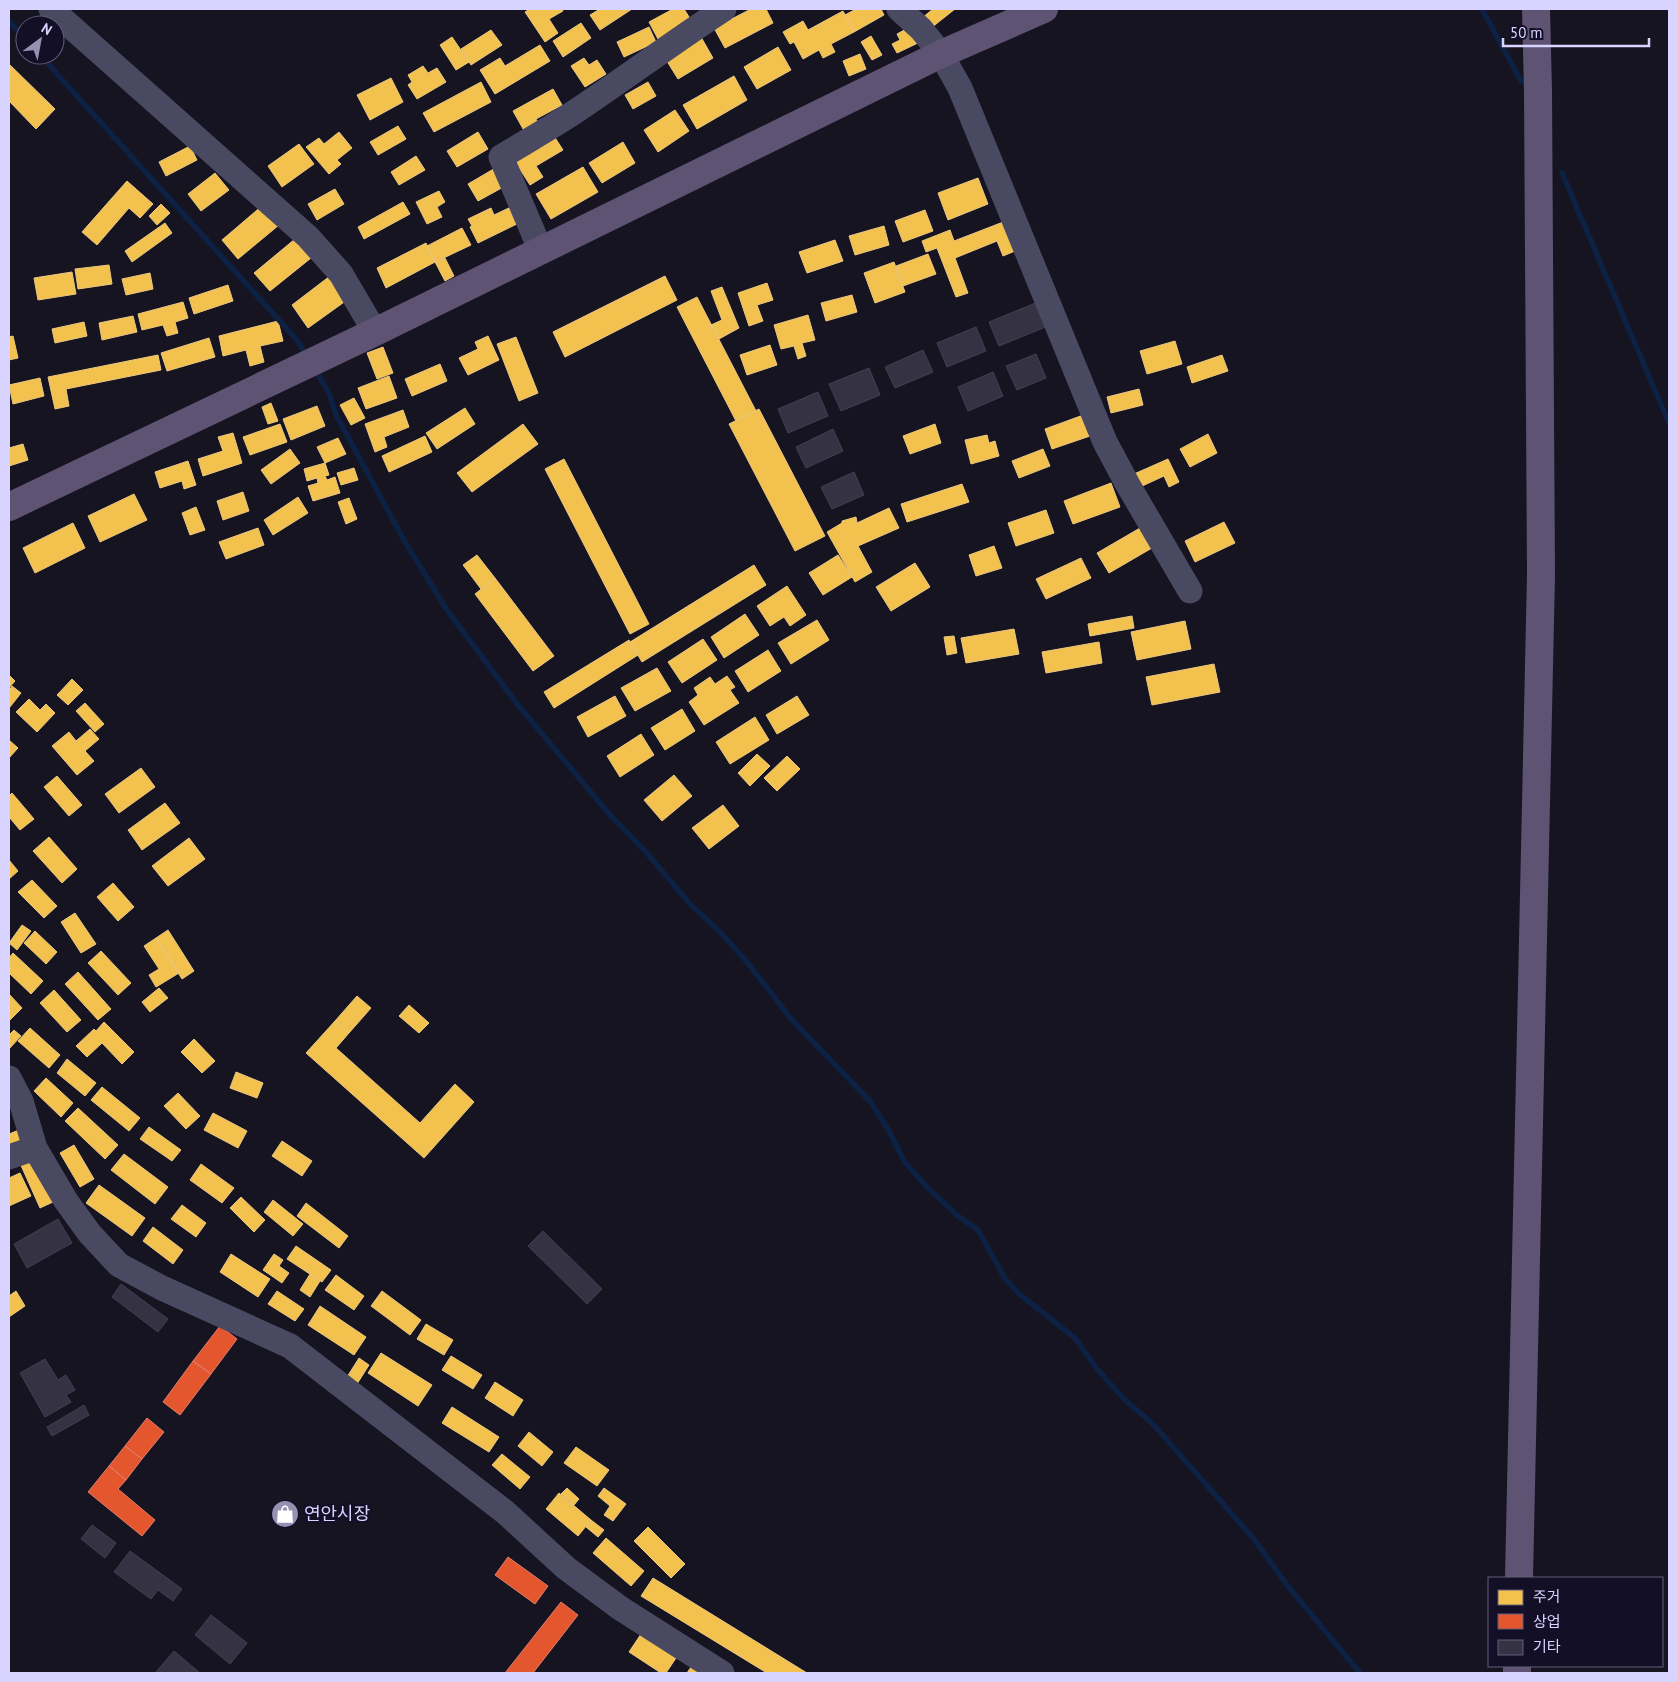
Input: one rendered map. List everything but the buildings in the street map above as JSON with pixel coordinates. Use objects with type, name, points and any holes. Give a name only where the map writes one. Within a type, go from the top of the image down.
[{"type":"main road","points":[[9,507],[375,332],[941,54],[1044,9]]},
{"type":"main road","points":[[1519,1577],[1540,575],[1536,9]]},
{"type":"street","points":[[51,9],[308,237],[341,274],[375,332]]},
{"type":"street","points":[[541,251],[501,157],[577,110],[724,9]]},
{"type":"street","points":[[899,9],[920,29],[941,54],[960,88],[1105,442],[1190,591]]},
{"type":"street","points":[[9,1078],[21,1102],[35,1148],[66,1201],[90,1234],[119,1265],[162,1288],[290,1346],[505,1512],[566,1568],[620,1608],[722,1673]]},
{"type":"street","points":[[9,1157],[35,1148]]},
{"type":"waterway","points":[[1482,9],[1521,81]]},
{"type":"waterway","points":[[9,21],[15,28]]},
{"type":"waterway","points":[[49,65],[297,340],[307,356]]},
{"type":"waterway","points":[[1562,173],[1669,423]]},
{"type":"waterway","points":[[314,368],[329,393],[336,415],[405,542],[447,610],[518,705],[610,815],[645,851],[691,905],[719,931],[747,962],[792,1020],[870,1101],[889,1131],[904,1161],[927,1187],[958,1216],[978,1230],[1004,1277],[1018,1293],[1075,1338],[1097,1369],[1125,1400],[1153,1424],[1254,1539],[1287,1585],[1360,1673]]},
{"type":"place","name":"연안시장","points":[[285,1514]]}]
